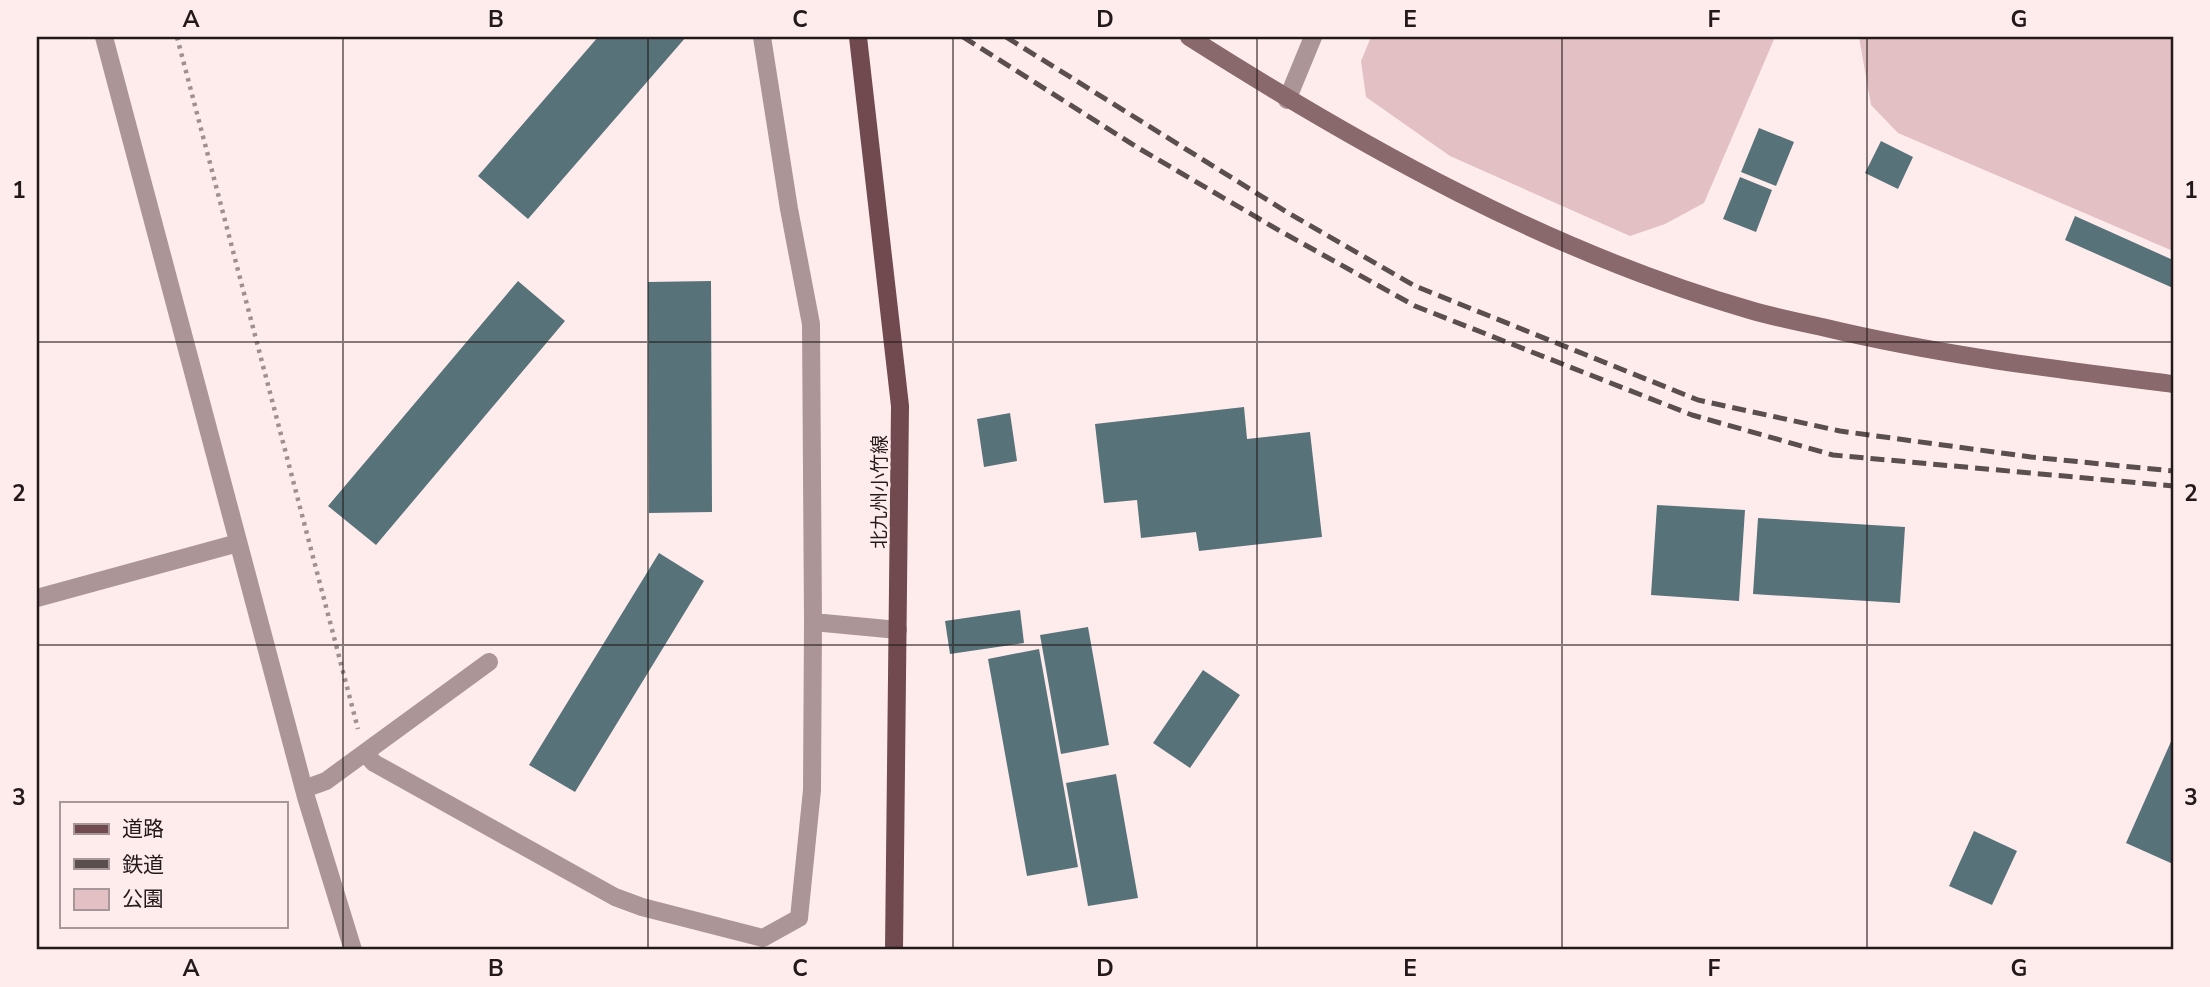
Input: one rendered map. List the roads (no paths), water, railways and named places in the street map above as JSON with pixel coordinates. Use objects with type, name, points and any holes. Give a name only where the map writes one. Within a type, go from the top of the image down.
[{"type":"main road","name":"北九州小竹線","points":[[858,37],[900,406],[894,950]]},
{"type":"street","points":[[104,37],[304,789],[353,950]]},
{"type":"street","points":[[366,754],[374,762],[615,897],[642,907],[763,938],[799,918],[812,790],[811,324],[789,209],[762,37]]},
{"type":"street","points":[[1189,37],[1287,100],[1416,171],[1552,239],[1654,279],[1739,307],[1871,339],[1981,359],[2173,384]]},
{"type":"street","points":[[1287,100],[1313,37]]},
{"type":"street","points":[[37,598],[238,543]]},
{"type":"street","points":[[813,622],[898,630]]},
{"type":"street","points":[[304,789],[326,781],[366,754],[489,662]]},
{"type":"railway","points":[[963,37],[1140,149],[1415,306],[1692,415],[1833,455],[2173,486]]},
{"type":"railway","points":[[1006,37],[1290,214],[1415,286],[1698,400],[1840,431],[2031,457],[2173,471]]}]
